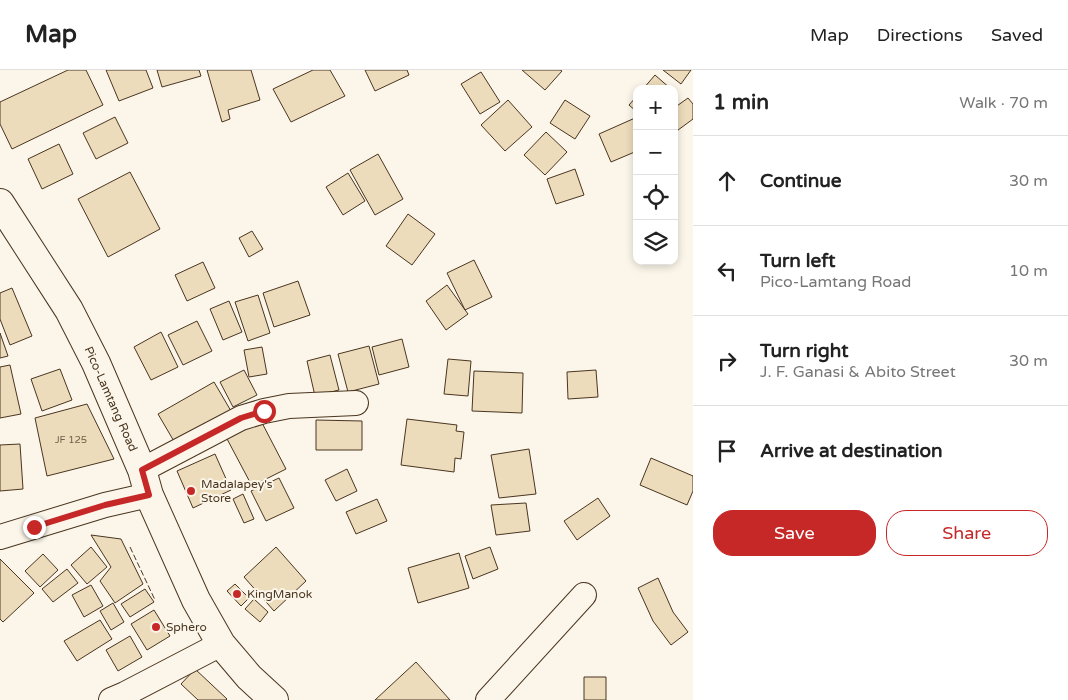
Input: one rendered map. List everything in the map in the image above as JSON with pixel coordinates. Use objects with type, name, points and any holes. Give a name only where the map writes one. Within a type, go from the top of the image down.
[{"type":"main road","name":"Pico-Lamtang Road","points":[[0,203],[8,231],[69,310],[96,363],[196,600],[221,644],[249,677],[274,700]]},
{"type":"street","points":[[0,537],[105,505],[146,483],[241,418],[289,406],[356,403]]},
{"type":"street","points":[[488,700],[584,595]]},
{"type":"street","points":[[111,700],[221,644]]},
{"type":"street","points":[[132,700],[166,687],[162,675]]},
{"type":"building","points":[[68,70],[86,70],[103,105],[12,149],[0,124],[0,102]]},
{"type":"building","points":[[106,70],[146,70],[153,88],[119,101]]},
{"type":"building","points":[[157,70],[199,70],[201,76],[162,87]]},
{"type":"building","points":[[207,70],[251,70],[260,100],[228,110],[230,119],[222,122]]},
{"type":"building","points":[[313,70],[330,70],[345,96],[291,122],[273,89]]},
{"type":"building","points":[[365,70],[407,70],[409,75],[375,91]]},
{"type":"building","points":[[522,70],[560,70],[562,71],[545,90]]},
{"type":"building","points":[[663,70],[691,70],[681,84]]},
{"type":"building","points":[[481,72],[500,102],[480,114],[461,84]]},
{"type":"building","points":[[655,75],[666,85],[646,85]]},
{"type":"building","points":[[688,98],[693,104],[693,119],[678,130],[678,130],[678,105]]},
{"type":"building","points":[[508,100],[532,127],[505,151],[481,125]]},
{"type":"building","points":[[565,100],[590,116],[575,139],[550,123]]},
{"type":"building","points":[[633,100],[633,108],[629,105]]},
{"type":"building","points":[[115,117],[128,143],[96,159],[83,133]]},
{"type":"building","points":[[633,119],[633,153],[611,162],[599,134]]},
{"type":"building","points":[[546,132],[567,152],[545,175],[524,155]]},
{"type":"building","points":[[59,144],[73,174],[42,189],[28,159]]},
{"type":"building","points":[[378,154],[403,199],[375,215],[350,170]]},
{"type":"building","points":[[575,169],[584,195],[556,204],[547,179]]},
{"type":"building","points":[[130,172],[160,229],[108,257],[78,199]]},
{"type":"building","points":[[348,173],[365,201],[343,215],[326,187]]},
{"type":"building","points":[[408,214],[435,234],[412,265],[386,246]]},
{"type":"building","points":[[252,231],[263,249],[249,257],[239,238]]},
{"type":"building","points":[[474,260],[492,297],[465,310],[447,273]]},
{"type":"building","points":[[203,262],[215,288],[187,301],[175,275]]},
{"type":"building","points":[[298,281],[310,315],[274,327],[263,293]]},
{"type":"building","points":[[447,285],[468,314],[446,330],[426,301]]},
{"type":"building","points":[[12,288],[32,336],[10,345],[0,319],[0,293]]},
{"type":"building","points":[[258,295],[270,333],[248,341],[235,302]]},
{"type":"building","points":[[229,301],[242,332],[223,340],[210,309]]},
{"type":"building","points":[[197,321],[212,351],[183,365],[168,335]]},
{"type":"building","points":[[161,332],[178,367],[151,380],[134,347]]},
{"type":"building","points":[[0,333],[8,356],[0,358]]},
{"type":"building","points":[[402,339],[409,367],[379,375],[372,347]]},
{"type":"building","points":[[369,346],[379,384],[348,392],[338,354]]},
{"type":"building","points":[[262,347],[267,374],[249,377],[244,350]]},
{"type":"building","points":[[330,355],[339,390],[315,396],[307,361]]},
{"type":"building","points":[[448,359],[471,361],[468,396],[444,394]]},
{"type":"building","points":[[10,365],[21,414],[0,418],[0,367]]},
{"type":"building","points":[[60,369],[72,400],[42,411],[31,379]]},
{"type":"building","points":[[244,370],[257,395],[233,407],[220,382]]},
{"type":"building","points":[[596,370],[598,397],[568,399],[567,372]]},
{"type":"building","points":[[474,371],[523,373],[522,413],[472,411]]},
{"type":"building","points":[[214,382],[231,411],[175,443],[158,414]]},
{"type":"building","points":[[87,404],[114,459],[47,476],[35,418]]},
{"type":"building","points":[[260,419],[286,469],[252,486],[226,437]]},
{"type":"building","points":[[407,419],[457,425],[456,431],[464,432],[461,459],[455,458],[454,472],[401,465]]},
{"type":"building","points":[[316,420],[362,421],[362,450],[316,450]]},
{"type":"building","points":[[20,444],[23,489],[0,491],[0,445]]},
{"type":"building","points":[[529,449],[536,494],[499,498],[491,455]]},
{"type":"building","points":[[215,454],[231,490],[193,508],[177,471]]},
{"type":"building","points":[[651,458],[693,476],[693,491],[687,505],[640,485]]},
{"type":"building","points":[[347,469],[357,491],[336,501],[325,480]]},
{"type":"building","points":[[279,478],[294,508],[266,521],[251,491]]},
{"type":"building","points":[[243,494],[254,519],[244,523],[233,499]]},
{"type":"building","points":[[598,498],[610,516],[577,540],[564,521]]},
{"type":"building","points":[[377,499],[387,521],[356,534],[346,512]]},
{"type":"building","points":[[526,503],[530,531],[496,535],[491,505]]},
{"type":"building","points":[[91,535],[121,539],[143,584],[115,603],[100,581],[111,567]]},
{"type":"building","points":[[91,547],[107,567],[87,584],[71,565]]},
{"type":"building","points":[[276,547],[306,581],[274,611],[244,577]]},
{"type":"building","points":[[490,547],[498,569],[473,579],[465,556]]},
{"type":"building","points":[[459,553],[469,588],[418,603],[408,568]]},
{"type":"building","points":[[43,554],[58,570],[40,587],[25,571]]},
{"type":"building","points":[[0,559],[34,593],[3,622],[0,619]]},
{"type":"building","points":[[67,569],[78,583],[53,602],[42,589]]},
{"type":"building","points":[[658,578],[673,612],[688,632],[671,645],[653,621],[638,588]]},
{"type":"building","points":[[235,584],[249,598],[241,606],[227,591]]},
{"type":"building","points":[[91,585],[103,606],[84,617],[72,595]]},
{"type":"building","points":[[145,589],[154,602],[130,617],[121,604]]},
{"type":"building","points":[[254,599],[268,612],[260,622],[245,609]]},
{"type":"building","points":[[113,603],[124,622],[111,630],[100,611]]},
{"type":"building","points":[[154,610],[170,636],[147,650],[131,624]]},
{"type":"building","points":[[100,620],[112,639],[77,661],[64,641]]},
{"type":"building","points":[[130,636],[142,657],[118,671],[106,650]]},
{"type":"building","points":[[416,662],[450,700],[375,700]]},
{"type":"building","points":[[195,669],[227,699],[198,700],[181,684]]},
{"type":"building","points":[[584,677],[606,677],[606,700],[584,700]]},
{"type":"fence","points":[[130,547],[155,600]]},
{"type":"place","name":"Madalapey's Store","points":[[191,491]]},
{"type":"place","name":"KingManok","points":[[237,594]]},
{"type":"place","name":"Sphero","points":[[156,627]]},
{"type":"route","points":[[34,527],[105,505],[149,495],[142,470],[241,418],[264,411]]}]
